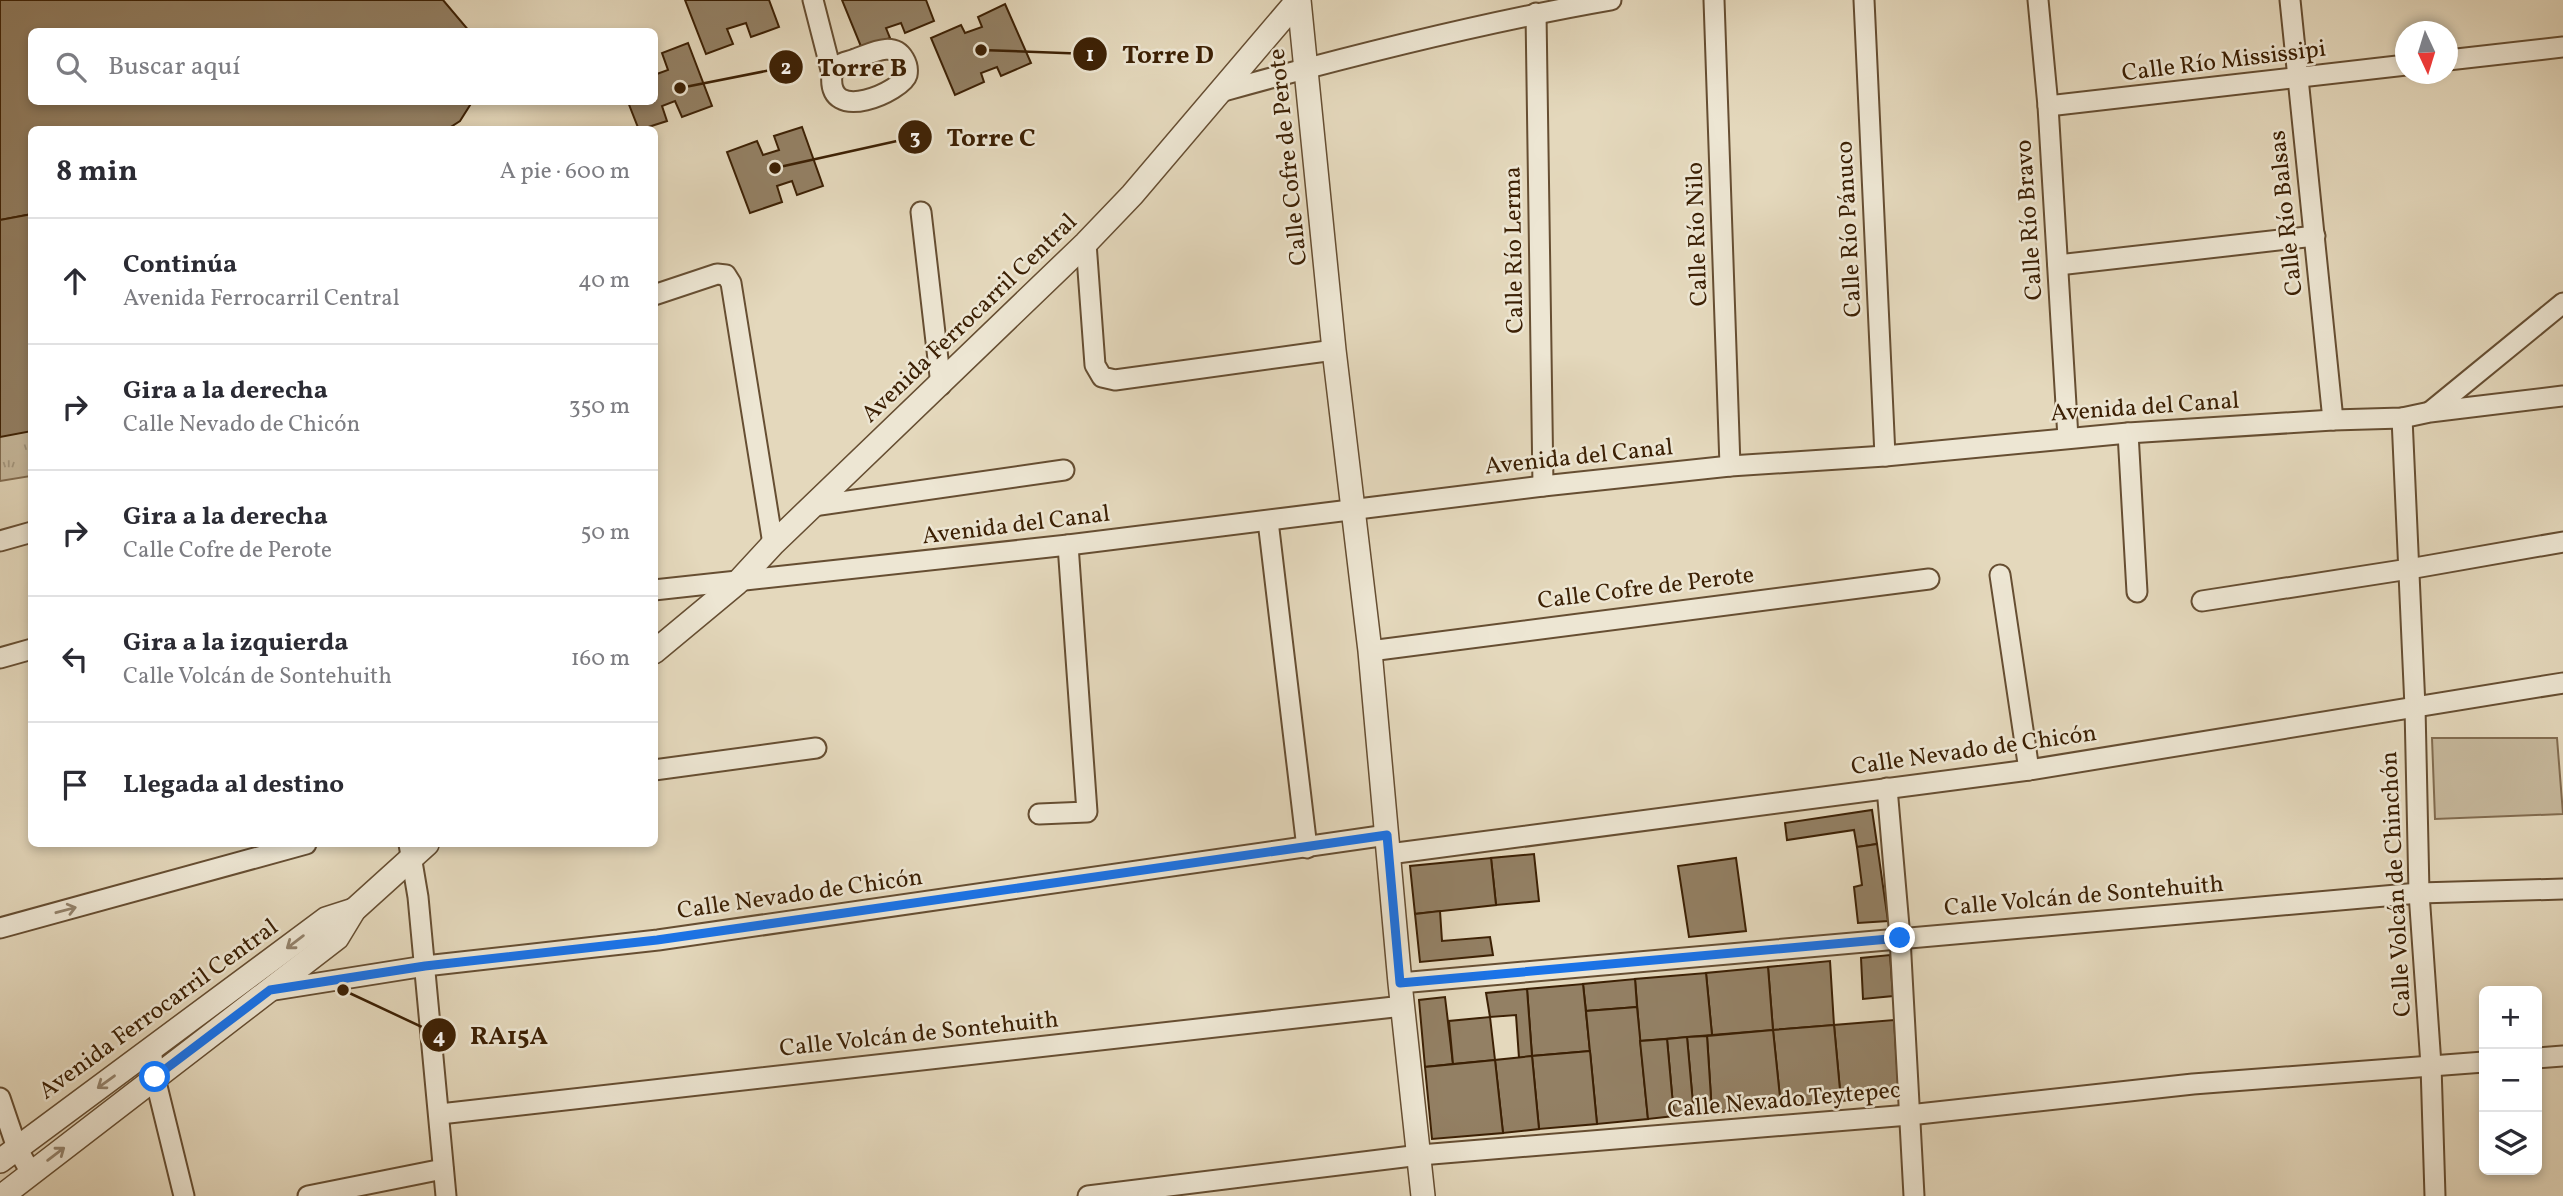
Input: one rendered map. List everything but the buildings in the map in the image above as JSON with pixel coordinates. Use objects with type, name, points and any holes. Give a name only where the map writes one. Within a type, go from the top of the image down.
[{"type":"street","points":[[813,0],[839,68],[823,0]]},
{"type":"street","name":"Calle Cofre de Perote","points":[[1298,0],[1334,350],[1370,650],[1401,995],[1423,1196]]},
{"type":"street","name":"Avenida Ferrocarril Central","points":[[658,649],[737,583],[773,544],[1086,243],[1132,195],[1298,0]]},
{"type":"street","points":[[1220,92],[1307,68],[1536,13],[1611,0]]},
{"type":"street","name":"Calle Río Nilo","points":[[1714,0],[1730,466]]},
{"type":"street","name":"Calle Río Pánuco","points":[[1864,0],[1885,456]]},
{"type":"street","name":"Calle Río Bravo","points":[[2038,0],[2048,106],[2068,438]]},
{"type":"street","name":"Calle Río Balsas","points":[[2290,0],[2333,420]]},
{"type":"street","name":"Calle Río Lerma","points":[[1536,13],[1543,486]]},
{"type":"street","points":[[2458,59],[2563,47]]},
{"type":"street","name":"Calle Río Mississipi","points":[[2048,106],[2395,66]]},
{"type":"street","points":[[921,212],[940,386]]},
{"type":"street","points":[[2058,265],[2315,236]]},
{"type":"street","points":[[1086,243],[1095,365],[1102,377],[1115,380],[1334,350]]},
{"type":"street","points":[[658,294],[717,274],[726,275],[731,283],[773,544]]},
{"type":"street","name":"Avenida del Canal","points":[[2430,412],[2563,303]]},
{"type":"street","name":"Avenida del Canal","points":[[658,590],[1068,545],[1543,486],[1730,466],[1885,456],[2128,433],[2402,418],[2430,412],[2563,396]]},
{"type":"street","name":"Calle Volcán de Chinchón","points":[[2402,418],[2415,707],[2419,894],[2431,1065],[2435,1196]]},
{"type":"street","points":[[2128,433],[2137,592]]},
{"type":"street","points":[[813,506],[1063,470]]},
{"type":"street","points":[[1268,521],[1307,848]]},
{"type":"street","points":[[0,541],[28,533]]},
{"type":"street","points":[[2202,601],[2563,542]]},
{"type":"street","points":[[1039,814],[1087,812],[1068,545]]},
{"type":"street","points":[[2000,575],[2029,770]]},
{"type":"street","name":"Calle Cofre de Perote","points":[[1370,650],[1929,579]]},
{"type":"street","points":[[0,658],[28,650]]},
{"type":"street","name":"Calle Nevado de Chicón","points":[[220,998],[425,966],[657,940],[1307,848],[1388,845],[2029,770],[2563,683]]},
{"type":"street","points":[[658,769],[816,748]]},
{"type":"street","points":[[1886,788],[1900,938],[1914,1196]]},
{"type":"street","points":[[0,928],[277,848]]},
{"type":"street","points":[[416,848],[418,897],[446,1196]]},
{"type":"street","name":"Avenida Ferrocarril Central","points":[[2,1196],[337,938],[354,910],[416,848]]},
{"type":"street","name":"Calle Volcán de Sontehuith","points":[[440,1114],[1401,995],[1900,938],[2419,894],[2563,889]]},
{"type":"street","name":"Avenida Ferrocarril Central","points":[[8,1155],[326,919],[354,910]]},
{"type":"street","points":[[151,1049],[155,1077],[184,1196]]},
{"type":"street","points":[[2542,1058],[2563,1056]]},
{"type":"street","name":"Calle Nevado Teytepec","points":[[1088,1196],[1420,1155],[1909,1115],[2193,1084],[2479,1062]]},
{"type":"street","points":[[0,1098],[8,1155],[31,1172]]},
{"type":"street","points":[[308,1196],[443,1169]]},
{"type":"green space","points":[[28,426],[28,476],[0,481],[0,431]]},
{"type":"green space","points":[[2432,738],[2557,738],[2563,814],[2435,819]]},
{"type":"place","name":"Torre D","points":[[981,50]]},
{"type":"place","name":"Torre B","points":[[680,88]]},
{"type":"place","name":"Torre C","points":[[775,168]]},
{"type":"place","name":"RA15A","points":[[343,990]]},
{"type":"route","points":[[155,1077],[270,990],[425,966],[657,940],[1387,835],[1400,983],[1900,938]]}]
